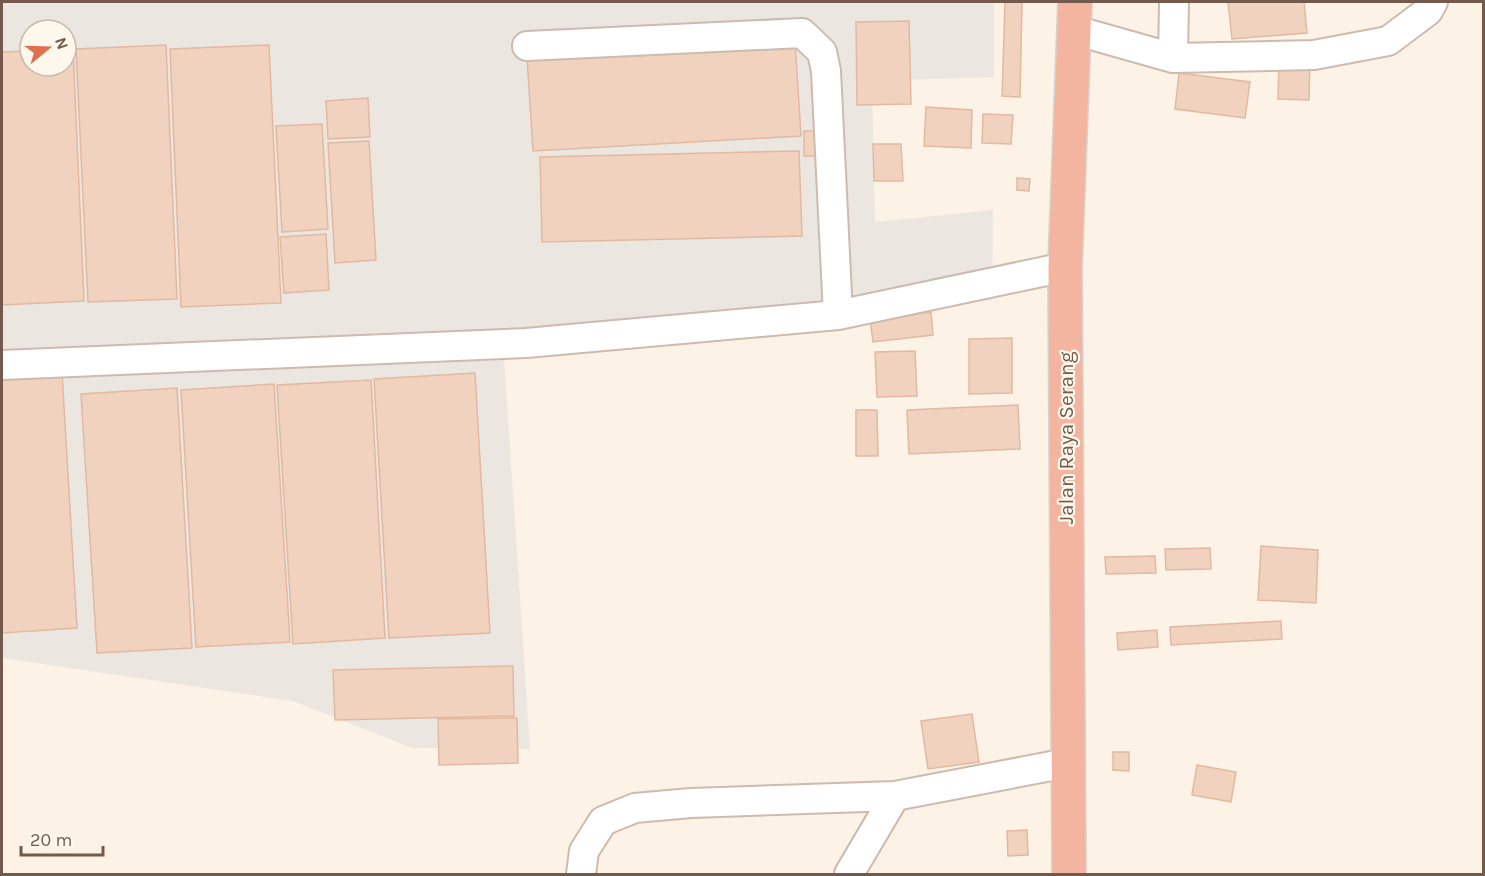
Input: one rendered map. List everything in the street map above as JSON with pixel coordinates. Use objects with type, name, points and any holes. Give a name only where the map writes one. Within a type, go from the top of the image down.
[{"type":"highway","name":"Jalan Raya Serang","points":[[1069,874],[1065,267],[1075,16]]},
{"type":"street","points":[[1173,2],[1173,58]]},
{"type":"street","points":[[1075,16],[1173,58],[1314,55],[1388,41],[1428,11],[1433,2]]},
{"type":"street","points":[[526,46],[802,33],[822,51],[826,71],[838,315]]},
{"type":"street","points":[[2,365],[526,343],[838,315],[1065,267]]},
{"type":"street","points":[[581,874],[584,851],[603,821],[635,808],[691,803],[895,796],[1067,763]]},
{"type":"street","points":[[849,874],[895,796]]},
{"type":"shaded area","points":[[2,2],[994,2],[994,77],[872,81],[875,222],[993,210],[992,300],[503,342],[530,749],[412,748],[293,701],[2,658]]},
{"type":"building","points":[[1005,2],[1022,2],[1020,97],[1002,96]]},
{"type":"building","points":[[1228,2],[1304,2],[1307,33],[1232,39]]},
{"type":"building","points":[[909,21],[911,104],[857,105],[856,22]]},
{"type":"building","points":[[795,41],[801,136],[533,151],[527,57]]},
{"type":"building","points":[[166,45],[177,299],[88,302],[78,49]]},
{"type":"building","points":[[269,45],[281,303],[181,307],[170,49]]},
{"type":"building","points":[[18,51],[18,78],[74,78],[84,301],[2,305],[2,52]]},
{"type":"building","points":[[1279,57],[1310,58],[1309,100],[1278,99]]},
{"type":"building","points":[[1179,73],[1250,82],[1245,118],[1175,109]]},
{"type":"building","points":[[368,98],[370,137],[328,139],[326,101]]},
{"type":"building","points":[[926,107],[972,110],[971,148],[924,146]]},
{"type":"building","points":[[983,114],[1013,115],[1011,144],[982,143]]},
{"type":"building","points":[[322,124],[328,229],[282,232],[276,126]]},
{"type":"building","points":[[804,131],[825,131],[825,156],[804,156]]},
{"type":"building","points":[[369,141],[376,260],[335,263],[328,143]]},
{"type":"building","points":[[873,144],[901,144],[903,181],[874,181]]},
{"type":"building","points":[[799,151],[802,236],[542,242],[540,157]]},
{"type":"building","points":[[1017,178],[1030,179],[1029,191],[1017,190]]},
{"type":"building","points":[[326,234],[329,290],[284,293],[280,237]]},
{"type":"building","points":[[931,312],[933,335],[873,342],[870,319]]},
{"type":"building","points":[[1012,338],[1012,393],[969,394],[969,339]]},
{"type":"building","points":[[915,351],[917,396],[877,397],[875,352]]},
{"type":"building","points":[[62,372],[77,628],[2,633],[2,375]]},
{"type":"building","points":[[475,373],[490,633],[389,638],[374,379]]},
{"type":"building","points":[[371,380],[385,638],[293,644],[277,385]]},
{"type":"building","points":[[274,384],[290,642],[196,647],[181,390]]},
{"type":"building","points":[[177,388],[192,648],[97,653],[81,394]]},
{"type":"building","points":[[1018,405],[1020,449],[909,454],[907,410]]},
{"type":"building","points":[[856,410],[877,410],[878,456],[856,456]]},
{"type":"building","points":[[1261,546],[1318,550],[1316,603],[1258,600]]},
{"type":"building","points":[[1210,548],[1211,569],[1166,570],[1165,549]]},
{"type":"building","points":[[1155,556],[1156,573],[1106,574],[1105,557]]},
{"type":"building","points":[[1281,621],[1282,639],[1171,645],[1170,627]]},
{"type":"building","points":[[1157,630],[1158,647],[1118,650],[1117,633]]},
{"type":"building","points":[[513,666],[514,716],[335,720],[333,670]]},
{"type":"building","points":[[972,714],[979,762],[928,769],[921,721]]},
{"type":"building","points":[[517,718],[518,763],[439,765],[438,719]]},
{"type":"building","points":[[1113,752],[1129,752],[1129,771],[1113,770]]},
{"type":"building","points":[[1197,765],[1236,772],[1231,802],[1192,795]]},
{"type":"building","points":[[1027,830],[1028,855],[1008,856],[1007,831]]}]
